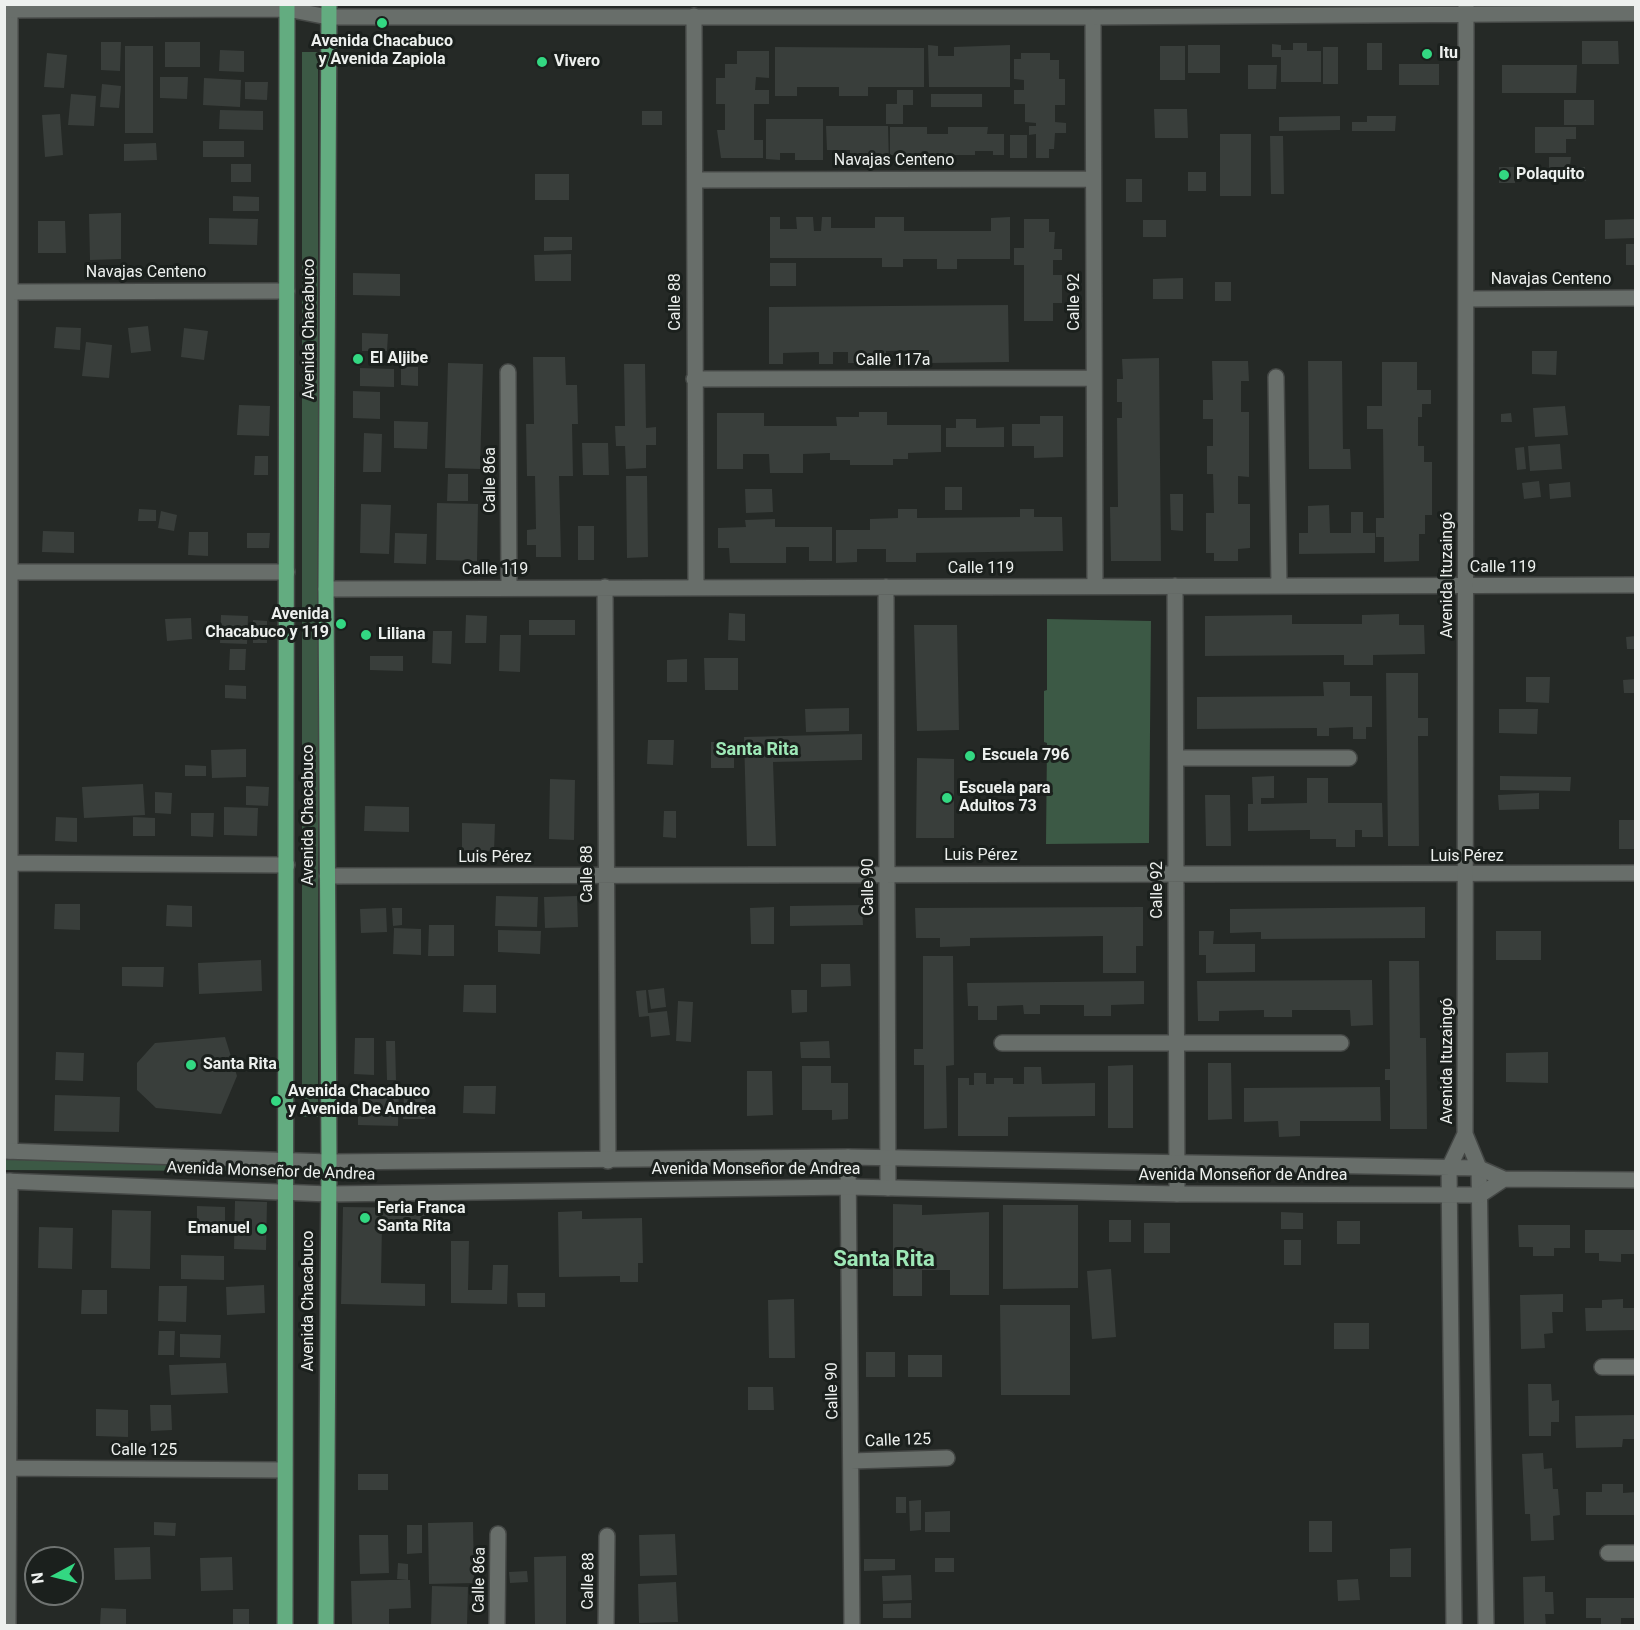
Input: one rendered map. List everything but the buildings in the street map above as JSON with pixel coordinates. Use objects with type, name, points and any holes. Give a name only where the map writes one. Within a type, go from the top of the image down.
[{"type":"main road","name":"Avenida Chacabuco","points":[[285,1626],[287,7]]},
{"type":"main road","name":"Avenida Chacabuco","points":[[326,1626],[329,1162],[326,589],[328,11]]},
{"type":"street","points":[[7,1151],[7,10],[287,7],[328,11],[694,16],[1093,17],[1468,8],[1635,13]]},
{"type":"street","name":"Avenida Ituzaingó","points":[[1468,8],[1465,1134],[1479,1168],[1486,1626]]},
{"type":"street","name":"Calle 88","points":[[694,16],[696,587]]},
{"type":"street","name":"Calle 92","points":[[1093,17],[1095,586]]},
{"type":"street","name":"Navajas Centeno","points":[[695,180],[1093,179]]},
{"type":"street","name":"Navajas Centeno","points":[[8,292],[287,291]]},
{"type":"street","name":"Navajas Centeno","points":[[1467,299],[1635,298]]},
{"type":"street","name":"Calle 86a","points":[[508,372],[509,588]]},
{"type":"street","points":[[1276,377],[1279,586]]},
{"type":"street","name":"Calle 117a","points":[[694,379],[1093,378]]},
{"type":"street","points":[[7,572],[287,572]]},
{"type":"street","name":"Calle 119","points":[[326,589],[1635,585]]},
{"type":"street","name":"Calle 92","points":[[1175,586],[1177,1194]]},
{"type":"street","name":"Calle 88","points":[[605,587],[608,1161]]},
{"type":"street","name":"Calle 90","points":[[886,587],[888,1188]]},
{"type":"street","points":[[1176,758],[1349,758]]},
{"type":"street","points":[[7,863],[287,865]]},
{"type":"street","name":"Luis Pérez","points":[[327,876],[1635,873]]},
{"type":"street","points":[[1002,1043],[1341,1043]]},
{"type":"street","name":"Avenida Ituzaingó","points":[[1455,1626],[1449,1168],[1465,1134]]},
{"type":"street","name":"Avenida Monseñor de Andrea","points":[[7,1151],[329,1162],[848,1157],[1178,1162],[1479,1168],[1504,1179],[1635,1180]]},
{"type":"street","name":"Calle 90","points":[[848,1157],[852,1626]]},
{"type":"street","points":[[1480,1195],[1504,1179]]},
{"type":"street","points":[[7,1181],[8,1626]]},
{"type":"street","name":"Avenida Monseñor de Andrea","points":[[7,1181],[328,1194],[849,1187],[1177,1194],[1480,1195]]},
{"type":"street","points":[[1602,1367],[1635,1367]]},
{"type":"street","name":"Calle 125","points":[[851,1461],[947,1458]]},
{"type":"street","name":"Calle 125","points":[[6,1468],[284,1470]]},
{"type":"street","name":"Calle 86a","points":[[497,1626],[498,1534]]},
{"type":"street","name":"Calle 88","points":[[606,1626],[607,1536]]},
{"type":"street","points":[[1608,1553],[1635,1553]]},
{"type":"green space","points":[[302,52],[318,52],[318,1117],[302,1117]]},
{"type":"green space","points":[[1047,619],[1151,621],[1149,843],[1046,844],[1047,743],[1044,742],[1044,691],[1047,690]]},
{"type":"green space","points":[[5,1160],[252,1161],[253,1171],[5,1170]]},
{"type":"place","name":"Avenida Chacabuco y Avenida Zapiola","points":[[382,23]]},
{"type":"place","name":"Itu","points":[[1427,54]]},
{"type":"place","name":"Vivero","points":[[542,62]]},
{"type":"place","name":"Polaquito","points":[[1504,175]]},
{"type":"place","name":"El Aljibe","points":[[358,359]]},
{"type":"place","name":"Avenida Chacabuco y 119","points":[[341,624]]},
{"type":"place","name":"Liliana","points":[[366,635]]},
{"type":"place","name":"Escuela 796","points":[[970,756]]},
{"type":"place","name":"Escuela para Adultos 73","points":[[947,798]]},
{"type":"place","name":"Santa Rita","points":[[191,1065]]},
{"type":"place","name":"Avenida Chacabuco y Avenida De Andrea","points":[[276,1101]]},
{"type":"place","name":"Feria Franca Santa Rita","points":[[365,1218]]},
{"type":"place","name":"Emanuel","points":[[262,1229]]},
{"type":"district","name":"Santa Rita","points":[[757,750]]},
{"type":"district","name":"Santa Rita","points":[[884,1260]]}]
